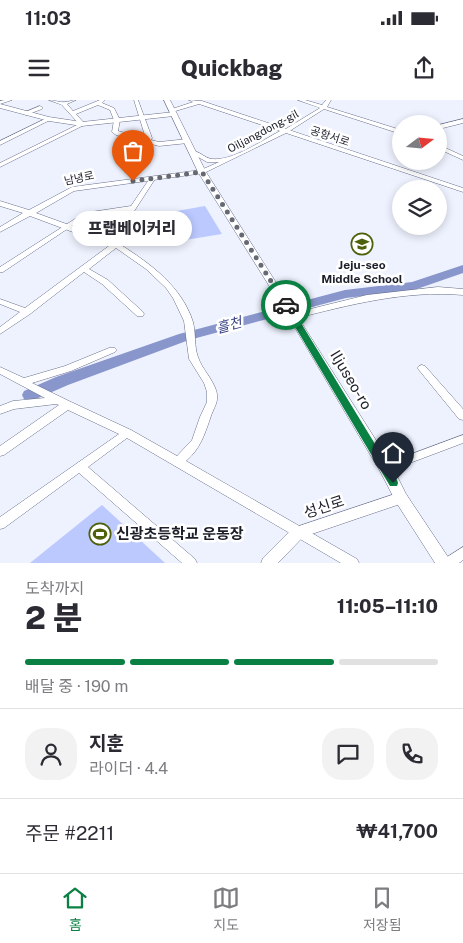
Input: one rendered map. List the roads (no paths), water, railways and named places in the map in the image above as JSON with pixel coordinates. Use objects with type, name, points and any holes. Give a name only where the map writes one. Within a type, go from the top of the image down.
[{"type":"main road","points":[[167,100],[202,172]]},
{"type":"main road","name":"Iljuseo-ro","points":[[202,172],[386,468],[401,498],[446,563]]},
{"type":"street","points":[[0,104],[10,100]]},
{"type":"street","points":[[51,100],[64,104],[82,124]]},
{"type":"street","points":[[64,104],[74,100]]},
{"type":"street","points":[[136,100],[144,117],[149,138],[148,142]]},
{"type":"street","name":"공항서로","points":[[192,100],[463,190]]},
{"type":"street","points":[[0,104],[49,119],[82,124],[173,112],[207,100]]},
{"type":"street","points":[[300,100],[392,129]]},
{"type":"street","name":"Oiljangdong-gil","points":[[202,172],[286,131],[323,108],[329,100]]},
{"type":"street","points":[[73,113],[101,101],[112,109],[117,120],[115,132],[159,144],[188,141]]},
{"type":"street","points":[[26,113],[40,108]]},
{"type":"street","points":[[0,143],[49,119]]},
{"type":"street","points":[[448,125],[463,121]]},
{"type":"street","points":[[0,165],[82,124]]},
{"type":"street","points":[[0,136],[9,138]]},
{"type":"street","points":[[448,151],[463,158]]},
{"type":"street","points":[[193,152],[209,161],[231,159]]},
{"type":"street","name":"남녕로","points":[[0,230],[72,188],[202,172]]},
{"type":"street","points":[[0,331],[116,245],[134,238],[135,234],[128,221],[132,208],[152,179]]},
{"type":"street","points":[[0,203],[68,226],[116,245],[143,262],[175,292],[188,320],[190,344],[194,359],[204,374],[213,398],[201,435],[192,451],[179,461]]},
{"type":"street","points":[[0,270],[68,226],[91,214],[132,208]]},
{"type":"street","points":[[84,268],[105,282],[140,314]]},
{"type":"street","points":[[293,316],[367,298],[438,290],[463,292]]},
{"type":"street","points":[[0,301],[27,312]]},
{"type":"street","points":[[22,382],[51,375],[85,363],[112,350]]},
{"type":"street","points":[[422,368],[463,416]]},
{"type":"street","points":[[0,370],[62,403],[127,432],[353,563]]},
{"type":"street","points":[[0,410],[12,405],[62,403]]},
{"type":"street","points":[[0,452],[62,403]]},
{"type":"street","points":[[0,524],[127,432]]},
{"type":"street","points":[[386,468],[463,439]]},
{"type":"street","points":[[80,467],[191,563]]},
{"type":"street","name":"성신로","points":[[268,563],[298,532],[401,498]]},
{"type":"street","name":"Iljuseo-ro","points":[[446,563],[463,553]]},
{"type":"waterway","name":"흘천","points":[[30,395],[62,381],[184,337],[345,294],[414,286],[463,269]]},
{"type":"place","name":"프랩베이커리","points":[[133,181]]},
{"type":"place","name":"Jeju-seo Middle School","points":[[362,244]]},
{"type":"place","name":"신광초등학교 운동장","points":[[100,534]]}]
